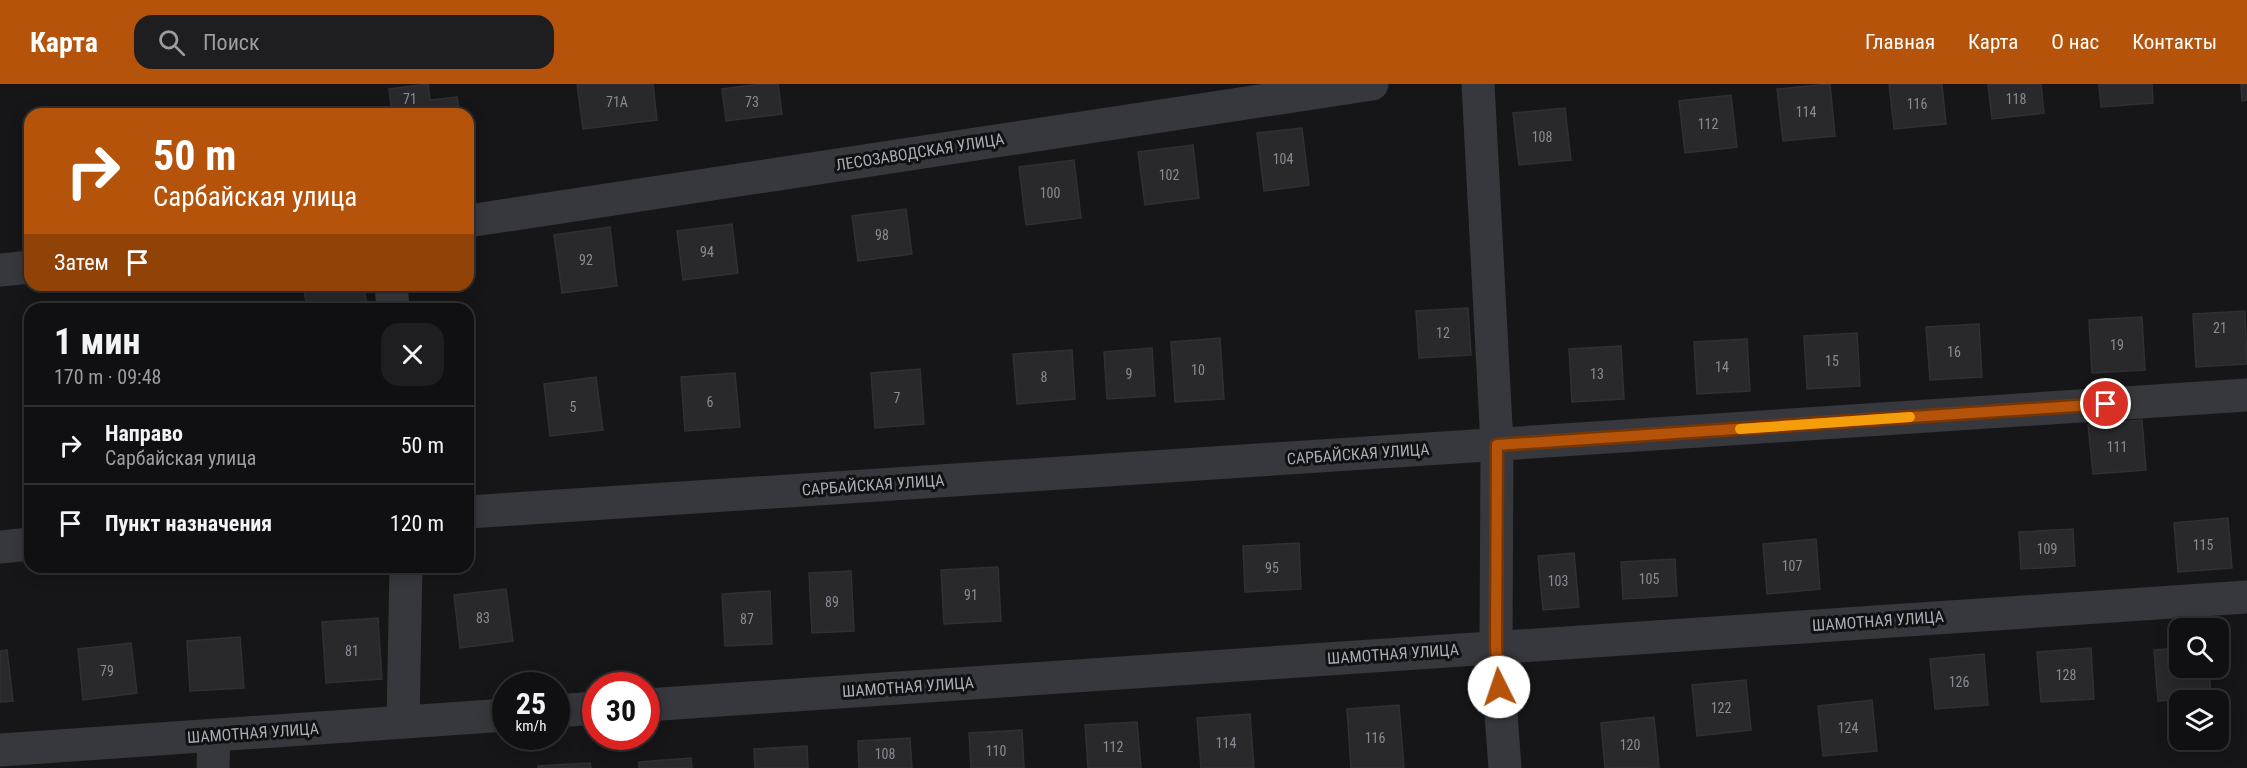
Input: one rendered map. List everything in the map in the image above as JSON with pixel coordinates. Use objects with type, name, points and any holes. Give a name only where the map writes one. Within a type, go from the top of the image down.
[{"type":"street","name":"ЛЕСОЗАВОДСКАЯ УЛИЦА","points":[[474,220],[1372,84]]},
{"type":"street","points":[[1478,84],[1497,445],[1496,647],[1506,768]]},
{"type":"street","points":[[0,270],[24,268]]},
{"type":"street","name":"САРБАЙСКАЯ УЛИЦА","points":[[474,512],[2247,395]]},
{"type":"street","points":[[0,547],[24,545]]},
{"type":"street","points":[[403,722],[406,573]]},
{"type":"street","name":"ШАМОТНАЯ УЛИЦА","points":[[660,704],[2247,597]]},
{"type":"street","name":"ШАМОТНАЯ УЛИЦА","points":[[0,750],[492,716]]},
{"type":"street","points":[[213,768],[214,736]]},
{"type":"building","points":[[428,84],[430,100],[457,97],[459,108],[391,108],[389,89]]},
{"type":"building","points":[[577,84],[653,84],[657,120],[583,129]]},
{"type":"building","points":[[778,84],[782,114],[726,121],[722,89]]},
{"type":"building","points":[[1830,84],[1835,136],[1783,141],[1777,89]]},
{"type":"building","points":[[1889,84],[1942,84],[1946,124],[1894,129]]},
{"type":"building","points":[[1988,84],[2041,84],[2044,113],[1992,119]]},
{"type":"building","points":[[2099,84],[2152,84],[2153,103],[2101,107]]},
{"type":"building","points":[[2241,84],[2247,84],[2247,100],[2242,101]]},
{"type":"building","points":[[1731,95],[1737,147],[1685,153],[1679,101]]},
{"type":"building","points":[[1565,108],[1571,160],[1519,165],[1513,113]]},
{"type":"building","points":[[1302,128],[1309,185],[1264,191],[1257,133]]},
{"type":"building","points":[[1193,145],[1199,198],[1145,205],[1138,152]]},
{"type":"building","points":[[1074,160],[1081,218],[1026,225],[1019,167]]},
{"type":"building","points":[[906,209],[912,254],[858,261],[852,216]]},
{"type":"building","points":[[732,224],[738,273],[683,280],[677,231]]},
{"type":"building","points":[[610,227],[617,286],[562,293],[554,235]]},
{"type":"building","points":[[304,291],[365,291],[366,303],[306,303]]},
{"type":"building","points":[[1468,308],[1471,355],[1419,358],[1416,311]]},
{"type":"building","points":[[2245,311],[2247,364],[2196,367],[2193,314]]},
{"type":"building","points":[[2142,317],[2145,370],[2092,373],[2089,320]]},
{"type":"building","points":[[1979,324],[1982,377],[1930,380],[1926,327]]},
{"type":"building","points":[[1857,333],[1860,386],[1807,389],[1804,336]]},
{"type":"building","points":[[1220,338],[1224,399],[1175,402],[1171,342]]},
{"type":"building","points":[[1747,339],[1750,391],[1697,394],[1694,342]]},
{"type":"building","points":[[1621,346],[1624,399],[1572,402],[1569,349]]},
{"type":"building","points":[[1152,348],[1155,396],[1107,399],[1104,352]]},
{"type":"building","points":[[1072,350],[1075,399],[1017,404],[1013,354]]},
{"type":"building","points":[[920,369],[924,424],[875,428],[871,373]]},
{"type":"building","points":[[735,373],[740,427],[685,431],[681,377]]},
{"type":"building","points":[[596,377],[603,430],[550,436],[544,384]]},
{"type":"building","points":[[2142,420],[2146,470],[2093,474],[2088,425]]},
{"type":"building","points":[[2228,518],[2232,568],[2178,572],[2174,523]]},
{"type":"building","points":[[2073,529],[2075,566],[2021,569],[2019,532]]},
{"type":"building","points":[[1816,539],[1820,589],[1767,594],[1763,544]]},
{"type":"building","points":[[1299,543],[1301,589],[1245,592],[1243,546]]},
{"type":"building","points":[[1574,553],[1579,607],[1543,610],[1538,556]]},
{"type":"building","points":[[1675,559],[1677,596],[1623,599],[1621,562]]},
{"type":"building","points":[[998,567],[1001,621],[944,624],[941,570]]},
{"type":"building","points":[[851,571],[854,631],[812,633],[809,573]]},
{"type":"building","points":[[506,589],[513,641],[460,648],[454,595]]},
{"type":"building","points":[[770,591],[772,644],[725,646],[722,594]]},
{"type":"building","points":[[378,618],[382,679],[326,683],[322,622]]},
{"type":"building","points":[[240,637],[244,688],[190,691],[187,641]]},
{"type":"building","points":[[131,643],[137,693],[83,700],[78,649]]},
{"type":"building","points":[[2091,648],[2094,699],[2041,702],[2037,652]]},
{"type":"building","points":[[2169,649],[2169,678],[2210,678],[2211,690],[2169,690],[2169,700],[2158,701],[2154,650]]},
{"type":"building","points":[[7,650],[13,701],[0,702],[0,651]]},
{"type":"building","points":[[1984,654],[1988,705],[1935,709],[1930,659]]},
{"type":"building","points":[[1746,680],[1751,730],[1697,736],[1692,685]]},
{"type":"building","points":[[1872,700],[1877,751],[1823,756],[1818,706]]},
{"type":"building","points":[[1399,705],[1404,768],[1351,768],[1347,709]]},
{"type":"building","points":[[1250,714],[1254,768],[1201,768],[1197,718]]},
{"type":"building","points":[[1654,717],[1659,767],[1605,768],[1601,723]]},
{"type":"building","points":[[1137,722],[1141,768],[1088,768],[1085,725]]},
{"type":"building","points":[[1022,730],[1024,768],[971,768],[969,733]]},
{"type":"building","points":[[910,738],[912,768],[859,768],[858,741]]},
{"type":"building","points":[[807,746],[808,768],[755,768],[754,749]]},
{"type":"building","points":[[691,758],[692,768],[639,768],[639,762]]},
{"type":"building","points":[[590,763],[591,768],[538,768],[538,766]]},
{"type":"slow traffic","points":[[1740,429],[1910,417]]},
{"type":"route","points":[[1499,687],[1496,647],[1497,445],[2106,404]]}]
